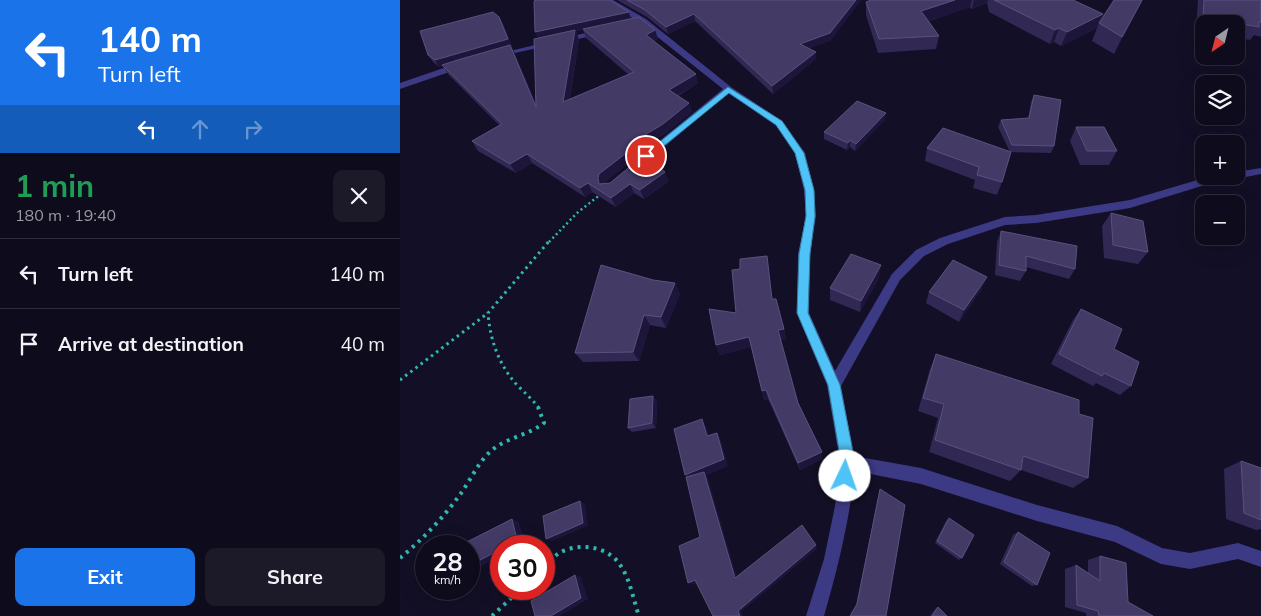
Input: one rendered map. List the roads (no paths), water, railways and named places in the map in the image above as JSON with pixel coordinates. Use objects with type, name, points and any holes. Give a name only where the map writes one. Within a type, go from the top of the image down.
[{"type":"street","points":[[608,0],[643,21],[728,90],[779,123],[800,153],[810,190],[810,216],[804,254],[802,313],[834,385],[848,462],[843,506],[832,560],[815,616]]},
{"type":"street","points":[[626,25],[643,21]]},
{"type":"street","points":[[492,56],[608,29]]},
{"type":"street","points":[[400,86],[407,82],[473,62]]},
{"type":"street","points":[[609,188],[728,90]]},
{"type":"street","points":[[1245,174],[1261,171]]},
{"type":"street","points":[[834,385],[896,277],[920,253],[944,241],[1005,221],[1036,219],[1130,204],[1195,185]]},
{"type":"street","points":[[848,462],[921,476],[1037,513],[1117,534],[1162,556],[1190,561],[1238,551],[1261,559]]}]
